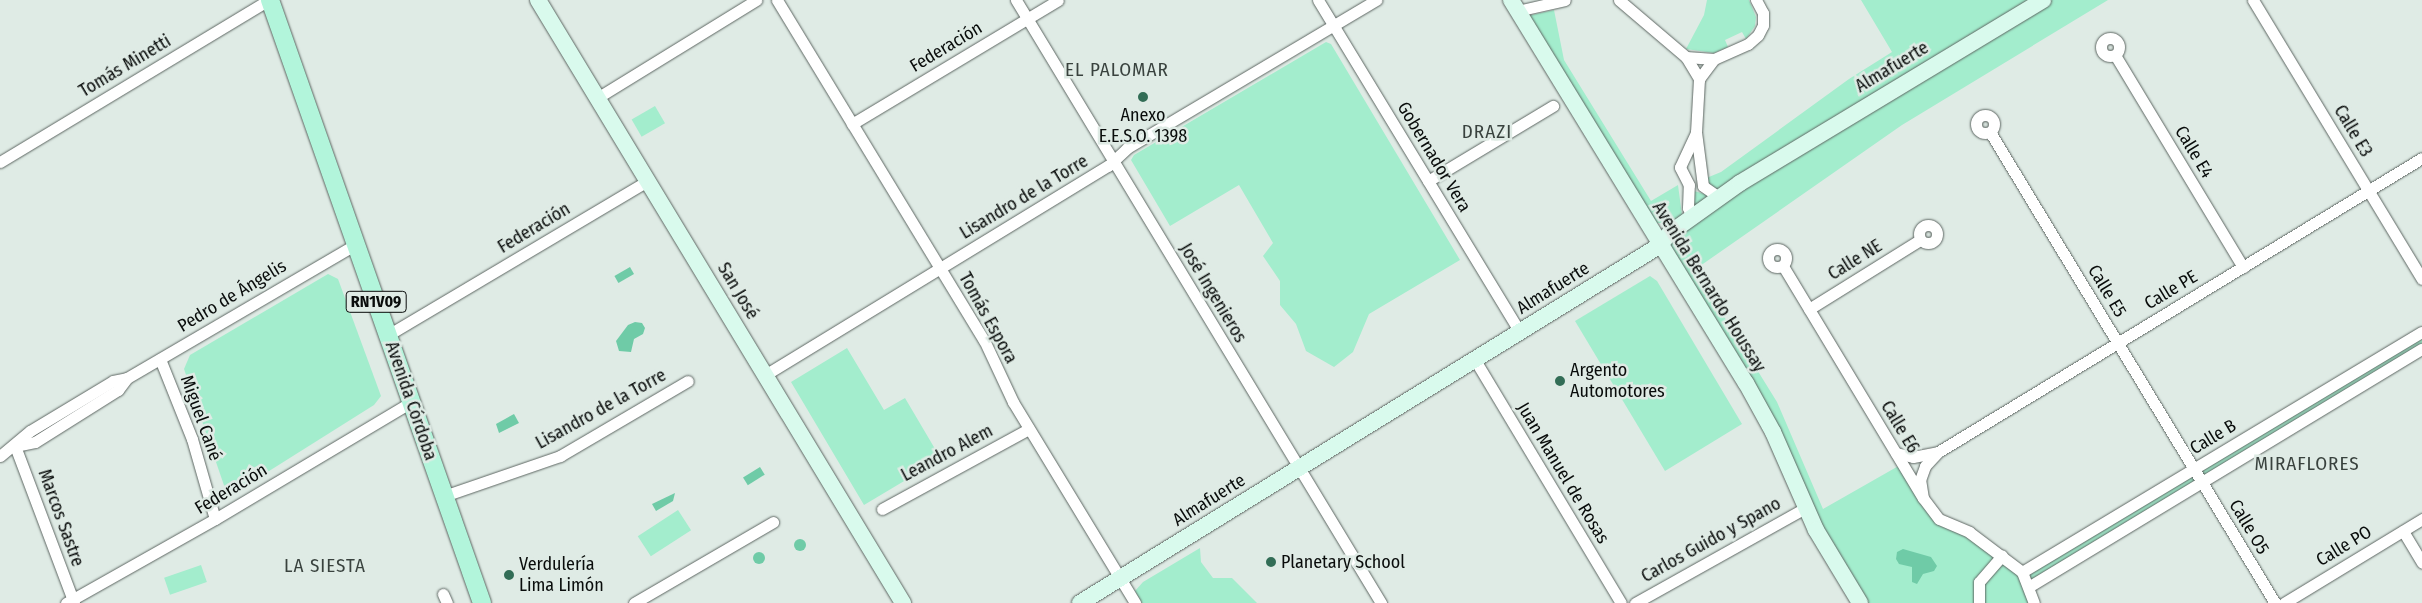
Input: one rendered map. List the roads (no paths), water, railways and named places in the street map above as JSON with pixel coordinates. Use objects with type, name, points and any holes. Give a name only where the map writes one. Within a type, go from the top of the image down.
[{"type":"main road","name":"Avenida Córdoba","points":[[269,0],[481,603]]},
{"type":"street","name":"Tomás Minetti","points":[[0,162],[269,0]]},
{"type":"street","name":"San José","points":[[538,0],[903,603]]},
{"type":"street","points":[[597,98],[756,0]]},
{"type":"street","name":"Tomás Espora","points":[[776,0],[984,340],[1029,429],[1135,603]]},
{"type":"street","name":"José Ingenieros","points":[[1016,0],[1381,603]]},
{"type":"street","name":"Federación","points":[[852,124],[1058,0]]},
{"type":"street","name":"Gobernador Vera","points":[[1318,0],[1520,332]]},
{"type":"street","name":"Lisandro de la Torre","points":[[765,374],[1113,161],[1127,148],[1376,0]]},
{"type":"street","points":[[1514,6],[1565,0]]},
{"type":"street","points":[[1619,0],[1686,57],[1699,79]]},
{"type":"street","points":[[1686,57],[1714,59],[1748,44],[1758,35],[1764,13],[1756,0]]},
{"type":"street","name":"Almafuerte","points":[[1080,603],[1659,246],[1692,217],[1719,197],[2043,0]]},
{"type":"street","name":"Calle E3","points":[[2253,0],[2422,279]]},
{"type":"street","name":"Avenida Bernardo Houssay","points":[[1514,6],[1773,432],[1805,508],[1856,602]]},
{"type":"street","name":"Calle E4","points":[[2115,55],[2243,267]]},
{"type":"street","points":[[1703,186],[1696,132],[1699,79],[1714,59]]},
{"type":"street","points":[[1428,181],[1553,106]]},
{"type":"street","points":[[1692,217],[1688,208],[1689,185],[1680,167],[1696,132]]},
{"type":"street","name":"Calle E5","points":[[1990,132],[2194,469]]},
{"type":"street","name":"Calle PE","points":[[1923,498],[1920,480],[1925,466],[1938,452],[2422,158]]},
{"type":"street","name":"Federación","points":[[388,335],[647,181]]},
{"type":"street","points":[[1689,185],[1703,186],[1719,197]]},
{"type":"street","name":"Calle NE","points":[[1809,309],[1920,240]]},
{"type":"street","name":"Pedro de Ángelis","points":[[0,456],[15,446],[35,442],[118,390],[127,378],[356,244]]},
{"type":"street","name":"Calle E6","points":[[1782,266],[1923,498],[1939,519],[1969,532],[2022,572]]},
{"type":"street","name":"Calle B","points":[[2022,572],[2422,332]]},
{"type":"street","name":"Calle B","points":[[2030,586],[2422,349]]},
{"type":"street","name":"Miguel Cané","points":[[160,359],[192,439],[215,519]]},
{"type":"street","name":"Juan Manuel de Rosas","points":[[1475,360],[1621,603]]},
{"type":"street","name":"Lisandro de la Torre","points":[[444,496],[560,456],[688,381]]},
{"type":"street","name":"Federación","points":[[71,602],[411,402]]},
{"type":"street","name":"Leandro Alem","points":[[882,509],[1029,429]]},
{"type":"street","name":"Marcos Sastre","points":[[15,446],[71,602]]},
{"type":"street","name":"Calle PE","points":[[1896,453],[1913,457],[1938,452]]},
{"type":"street","name":"Calle O5","points":[[2194,469],[2275,603]]},
{"type":"street","name":"Carlos Guido y Spano","points":[[1635,603],[1805,508]]},
{"type":"street","name":"Calle PO","points":[[2284,603],[2422,519]]},
{"type":"street","points":[[634,603],[646,599],[773,522]]},
{"type":"street","points":[[2403,531],[2422,563]]},
{"type":"street","points":[[1979,603],[1979,582],[2002,556]]},
{"type":"street","points":[[2022,572],[2030,586],[2034,603]]},
{"type":"place","name":"Anexo E.E.S.O. 1398","points":[[1143,97]]},
{"type":"place","name":"Argento Automotores","points":[[1560,381]]},
{"type":"place","name":"Planetary School","points":[[1271,562]]},
{"type":"place","name":"Verdulería Lima Limón","points":[[509,575]]},
{"type":"district","name":"EL PALOMAR","points":[[1117,70]]},
{"type":"district","name":"DRAZI","points":[[1487,132]]},
{"type":"district","name":"MIRAFLORES","points":[[2307,464]]},
{"type":"district","name":"LA SIESTA","points":[[325,566]]}]
